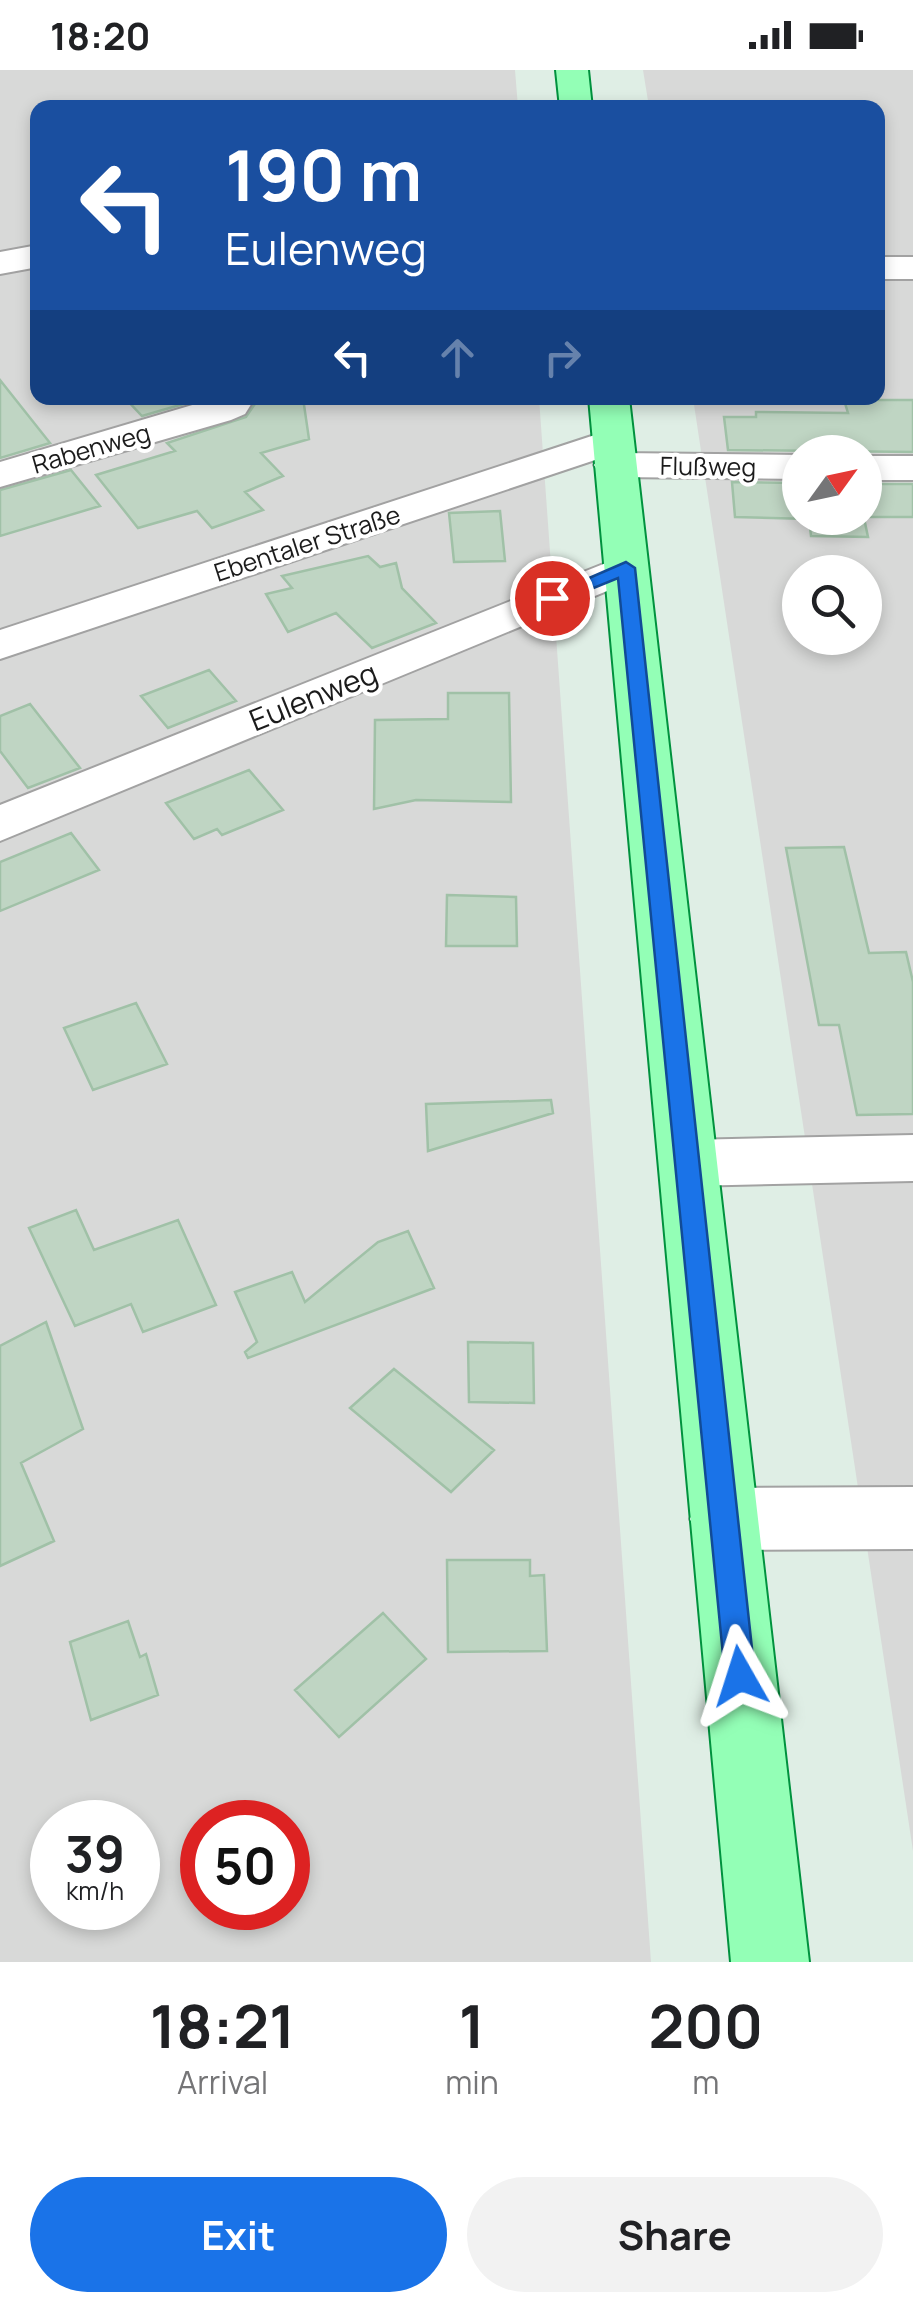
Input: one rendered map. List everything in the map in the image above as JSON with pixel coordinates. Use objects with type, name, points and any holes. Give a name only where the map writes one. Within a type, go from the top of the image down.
[{"type":"main road","points":[[572,70],[575,100]]},
{"type":"main road","points":[[612,434],[770,1962]]},
{"type":"street","points":[[0,263],[30,257]]},
{"type":"street","points":[[885,268],[913,268]]},
{"type":"street","name":"Rabenweg","points":[[0,474],[231,405]]},
{"type":"street","name":"Flußweg","points":[[612,434],[782,464]]},
{"type":"street","name":"Ebentaler Straße","points":[[0,645],[612,434]]},
{"type":"street","points":[[882,468],[913,468]]},
{"type":"street","name":"Eulenweg","points":[[0,824],[626,568]]},
{"type":"street","points":[[688,1163],[913,1158]]},
{"type":"street","points":[[724,1519],[913,1518]]},
{"type":"shaded area","points":[[0,70],[515,70],[517,100],[30,100],[30,405],[540,405],[651,1962],[0,1962]]},
{"type":"shaded area","points":[[643,70],[913,70],[913,1851],[694,405],[885,405],[885,100],[648,100]]},
{"type":"building","points":[[0,380],[50,443],[0,458]]},
{"type":"building","points":[[913,400],[913,452],[882,452],[882,435],[782,435],[782,451],[728,450],[724,417],[756,417],[756,412],[848,413],[846,405]]},
{"type":"building","points":[[132,405],[180,405],[142,416]]},
{"type":"building","points":[[254,405],[304,405],[309,439],[261,453],[283,476],[245,492],[263,510],[212,528],[197,511],[138,528],[96,475],[175,451],[167,443],[246,417]]},
{"type":"building","points":[[71,470],[100,506],[0,536],[0,490]]},
{"type":"building","points":[[732,482],[782,483],[782,518],[735,517]]},
{"type":"building","points":[[882,484],[913,484],[913,517],[882,517]]},
{"type":"building","points":[[500,511],[505,561],[454,562],[449,513]]},
{"type":"building","points":[[868,535],[868,537],[811,536]]},
{"type":"building","points":[[368,556],[380,567],[396,563],[402,588],[436,623],[372,648],[336,613],[288,632],[266,594],[292,588],[282,576]]},
{"type":"building","points":[[209,670],[236,701],[168,728],[141,696]]},
{"type":"building","points":[[448,693],[509,693],[511,802],[416,800],[374,809],[375,720],[448,719]]},
{"type":"building","points":[[30,704],[80,768],[28,788],[0,751],[0,716]]},
{"type":"building","points":[[249,770],[283,810],[222,835],[217,829],[194,839],[166,803]]},
{"type":"building","points":[[71,833],[99,870],[0,911],[0,862]]},
{"type":"building","points":[[844,847],[869,953],[906,952],[913,982],[913,1114],[857,1115],[839,1025],[819,1025],[786,848]]},
{"type":"building","points":[[447,895],[516,897],[517,946],[446,946]]},
{"type":"building","points":[[136,1003],[167,1064],[93,1090],[64,1028]]},
{"type":"building","points":[[551,1100],[553,1113],[428,1151],[426,1104]]},
{"type":"building","points":[[76,1210],[94,1250],[178,1220],[216,1305],[143,1332],[131,1304],[75,1326],[29,1228]]},
{"type":"building","points":[[408,1231],[434,1288],[248,1358],[245,1352],[257,1342],[235,1292],[292,1272],[305,1302],[378,1242]]},
{"type":"building","points":[[46,1322],[83,1429],[21,1463],[54,1541],[0,1566],[0,1346]]},
{"type":"building","points":[[468,1342],[533,1343],[534,1403],[469,1402]]},
{"type":"building","points":[[394,1369],[494,1450],[451,1492],[350,1408]]},
{"type":"building","points":[[447,1560],[530,1560],[530,1576],[544,1575],[547,1651],[448,1652]]},
{"type":"building","points":[[383,1613],[426,1659],[339,1737],[295,1690]]},
{"type":"building","points":[[128,1621],[140,1657],[146,1654],[158,1695],[91,1720],[70,1642]]},
{"type":"route","points":[[552,598],[626,568],[740,1676]]}]
